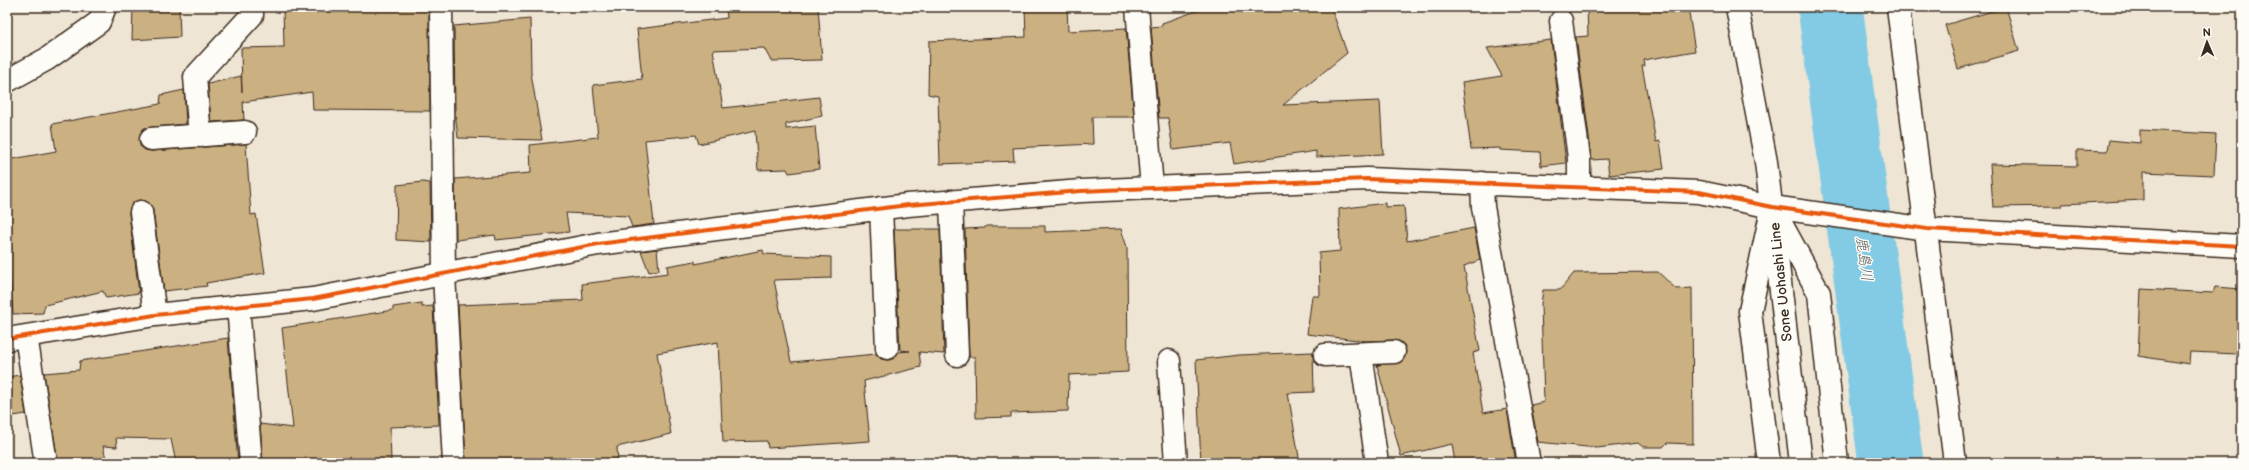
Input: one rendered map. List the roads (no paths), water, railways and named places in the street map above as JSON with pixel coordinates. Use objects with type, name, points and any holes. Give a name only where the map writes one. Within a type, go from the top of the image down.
[{"type":"street","points":[[7,81],[48,59],[99,22],[105,7]]},
{"type":"street","points":[[200,136],[196,77],[252,14],[252,7]]},
{"type":"street","points":[[441,7],[444,274],[454,463]]},
{"type":"street","points":[[1137,7],[1152,188]]},
{"type":"street","name":"Sone Uohashi Line","points":[[1737,7],[1766,162],[1800,463]]},
{"type":"street","points":[[1898,7],[1927,229],[1955,463]]},
{"type":"street","points":[[1561,21],[1579,158],[1579,188]]},
{"type":"street","points":[[151,139],[245,132]]},
{"type":"street","points":[[46,463],[16,337],[154,315],[313,299],[598,244],[882,208],[951,201],[1081,191],[1367,179],[1482,183],[1699,192],[1772,206],[1927,229],[2242,246]]},
{"type":"street","points":[[1482,183],[1483,207],[1529,463]]},
{"type":"street","points":[[951,201],[957,355]]},
{"type":"street","points":[[1769,463],[1750,311],[1772,206]]},
{"type":"street","points":[[1772,206],[1819,293],[1837,463]]},
{"type":"street","points":[[882,208],[887,348]]},
{"type":"street","points":[[140,212],[154,315]]},
{"type":"street","points":[[238,306],[251,463]]},
{"type":"street","points":[[1325,355],[1394,352]]},
{"type":"street","points":[[1361,354],[1377,463]]},
{"type":"street","points":[[1169,362],[1176,463]]},
{"type":"waterway","name":"鹿島川","points":[[1830,7],[1891,463]]}]
